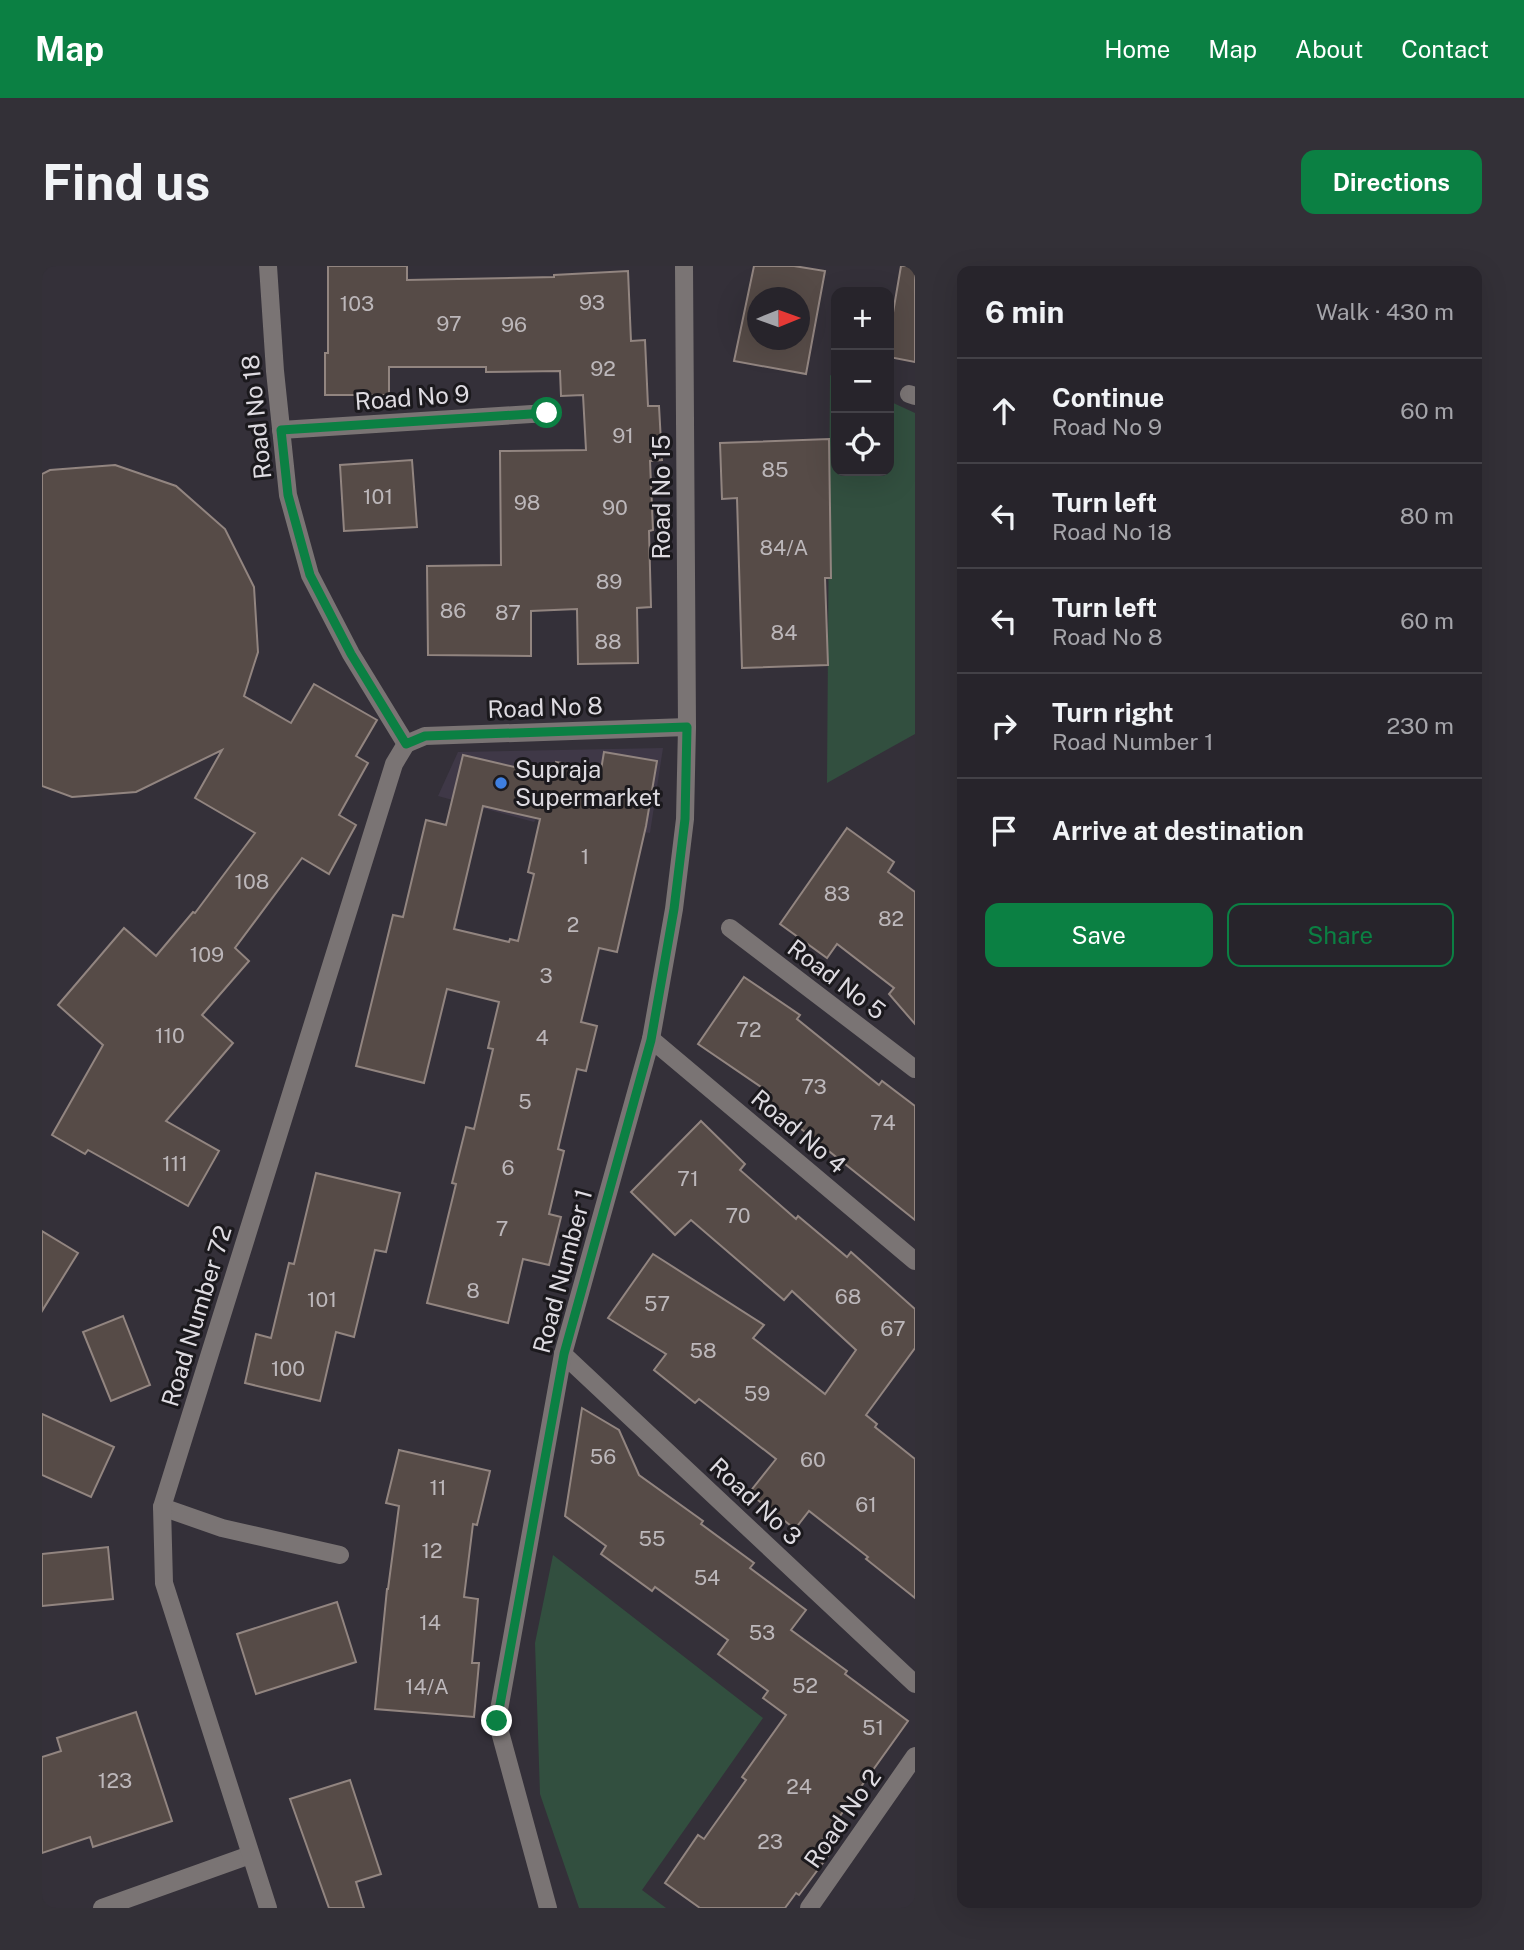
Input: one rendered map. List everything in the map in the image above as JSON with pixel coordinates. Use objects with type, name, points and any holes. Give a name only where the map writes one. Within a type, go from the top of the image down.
[{"type":"street","name":"Road No 18","points":[[268,266],[275,371],[288,495],[310,575],[351,654],[406,744]]},
{"type":"street","name":"Road No 15","points":[[684,266],[687,727]]},
{"type":"street","name":"Road No 9","points":[[281,430],[547,413]]},
{"type":"street","name":"Road No 8","points":[[406,744],[425,736],[687,727]]},
{"type":"street","name":"Road Number 1","points":[[548,1908],[497,1721],[564,1354],[651,1040],[674,909],[685,819],[687,727]]},
{"type":"street","name":"Road Number 72","points":[[268,1908],[164,1583],[162,1507],[394,764],[406,744]]},
{"type":"street","name":"Road No 5","points":[[730,928],[915,1069]]},
{"type":"street","name":"Road No 4","points":[[651,1040],[915,1261]]},
{"type":"street","name":"Road No 3","points":[[564,1354],[915,1684]]},
{"type":"street","points":[[162,1507],[222,1528],[340,1555]]},
{"type":"street","name":"Road No 2","points":[[809,1908],[915,1756]]},
{"type":"street","points":[[102,1908],[250,1855]]},
{"type":"shaded area","points":[[663,748],[650,833],[540,814],[534,822],[438,796],[458,752]]},
{"type":"green space","points":[[830,375],[831,476],[894,476],[894,403],[915,413],[915,734],[827,783]]},
{"type":"green space","points":[[553,1555],[763,1718],[642,1890],[666,1908],[579,1908],[540,1794],[535,1643]]},
{"type":"building","points":[[328,266],[407,266],[407,280],[554,277],[628,271],[631,341],[645,340],[648,406],[659,406],[662,460],[650,461],[653,530],[649,531],[651,607],[637,608],[638,663],[578,664],[577,609],[531,611],[531,656],[428,655],[427,566],[501,565],[500,451],[586,450],[583,395],[561,396],[560,371],[486,372],[486,367],[389,367],[389,395],[325,395]]},
{"type":"building","points":[[754,266],[794,266],[825,271],[806,374],[734,361],[747,299],[747,350],[810,350],[810,287],[750,287]]},
{"type":"building","points":[[901,266],[915,266],[915,362],[894,358],[894,307]]},
{"type":"building","points":[[829,439],[831,578],[825,578],[828,665],[742,668],[737,498],[722,499],[720,443]]},
{"type":"building","points":[[412,460],[417,527],[344,531],[340,465]]},
{"type":"building","points":[[115,465],[176,486],[225,529],[254,587],[258,652],[244,696],[291,723],[314,684],[377,720],[356,756],[368,763],[339,815],[356,825],[329,874],[302,858],[235,948],[249,961],[202,1015],[233,1043],[166,1121],[219,1151],[188,1206],[88,1150],[85,1154],[52,1135],[103,1045],[58,1005],[124,928],[156,956],[193,912],[195,913],[255,833],[195,798],[222,750],[136,792],[72,797],[42,786],[42,474],[50,470]]},
{"type":"building","points":[[604,752],[657,761],[646,826],[617,952],[599,948],[581,1022],[597,1026],[586,1071],[577,1069],[558,1149],[564,1151],[549,1214],[561,1217],[549,1265],[523,1259],[508,1323],[427,1303],[456,1184],[452,1183],[466,1127],[474,1129],[493,1049],[488,1048],[499,1002],[447,989],[424,1083],[356,1066],[393,915],[403,917],[426,820],[446,825],[463,755],[553,776],[556,762],[601,770]],"holes":[[[483,806],[540,819],[528,872],[534,874],[518,941],[510,939],[509,942],[454,929]]]},
{"type":"building","points":[[847,828],[894,862],[888,872],[915,892],[915,1024],[889,994],[894,988],[837,944],[827,958],[780,924]]},
{"type":"building","points":[[744,977],[800,1015],[797,1019],[879,1085],[882,1081],[915,1106],[915,1220],[765,1100],[770,1093],[698,1044]]},
{"type":"building","points":[[701,1121],[745,1164],[740,1170],[796,1219],[798,1216],[847,1257],[851,1252],[915,1309],[915,1348],[866,1415],[877,1424],[875,1427],[915,1459],[915,1598],[809,1511],[795,1529],[749,1493],[776,1459],[699,1399],[695,1403],[654,1370],[666,1354],[608,1318],[653,1254],[764,1325],[753,1338],[825,1394],[856,1350],[792,1291],[784,1300],[691,1220],[675,1235],[631,1192]]},
{"type":"building","points":[[316,1173],[400,1193],[386,1252],[375,1250],[354,1337],[336,1332],[320,1401],[245,1383],[256,1334],[271,1338],[289,1263],[294,1264]]},
{"type":"building","points":[[42,1231],[78,1253],[42,1311]]},
{"type":"building","points":[[123,1316],[150,1385],[111,1401],[83,1332]]},
{"type":"building","points":[[582,1408],[619,1430],[639,1475],[703,1521],[701,1524],[754,1563],[750,1568],[806,1610],[791,1630],[908,1721],[820,1844],[831,1852],[799,1895],[796,1893],[785,1908],[700,1908],[665,1883],[698,1835],[704,1839],[746,1780],[742,1777],[786,1715],[763,1698],[768,1691],[718,1654],[728,1640],[655,1587],[652,1591],[601,1554],[606,1546],[565,1516]]},
{"type":"building","points":[[42,1414],[114,1447],[91,1497],[42,1475]]},
{"type":"building","points":[[399,1450],[490,1471],[477,1525],[473,1524],[464,1597],[478,1599],[472,1663],[479,1663],[474,1717],[375,1709],[387,1589],[399,1506],[386,1503]]},
{"type":"building","points":[[108,1547],[113,1599],[42,1606],[42,1554]]},
{"type":"building","points":[[337,1602],[356,1662],[256,1694],[237,1634]]},
{"type":"building","points":[[136,1712],[172,1821],[93,1847],[90,1837],[42,1853],[42,1757],[61,1751],[57,1738]]},
{"type":"building","points":[[350,1780],[381,1874],[356,1882],[364,1908],[329,1908],[290,1799]]},
{"type":"place","name":"Supraja Supermarket","points":[[501,783]]},
{"type":"route","points":[[497,1721],[564,1354],[651,1040],[674,909],[685,819],[687,727],[425,736],[406,744],[351,654],[310,575],[288,495],[281,430],[547,413]]}]
